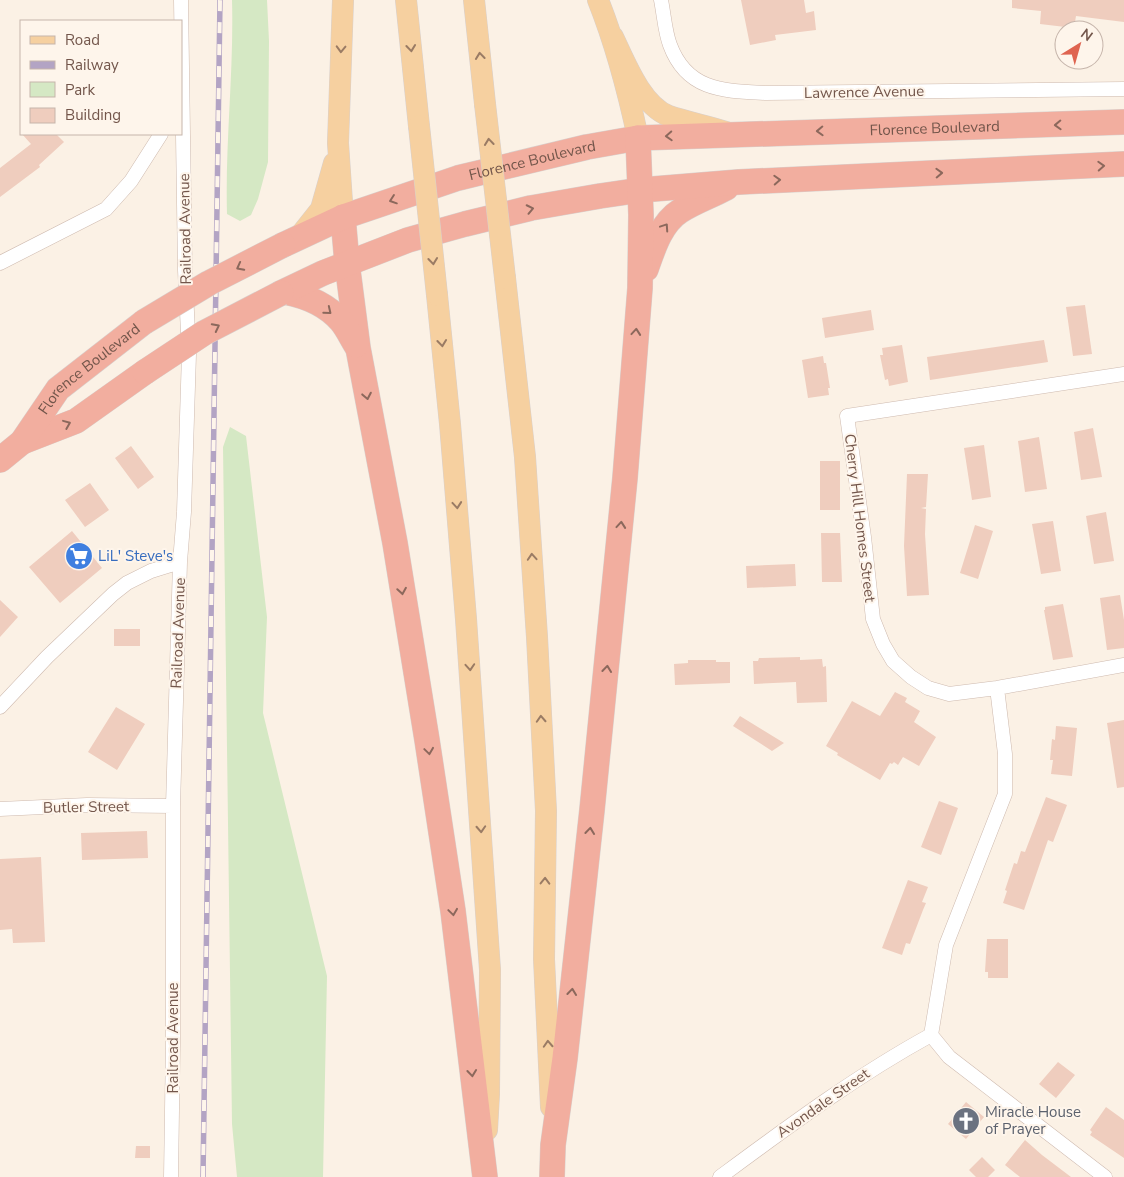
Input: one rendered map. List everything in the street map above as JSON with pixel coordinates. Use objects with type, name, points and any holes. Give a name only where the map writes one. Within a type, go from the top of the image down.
[{"type":"highway","name":"Florence Boulevard","points":[[0,460],[22,442],[58,389],[144,322],[209,283],[290,241],[344,217],[458,178],[587,147],[638,138],[1124,122]]},
{"type":"highway","points":[[552,1177],[553,1145],[568,1029],[616,573],[640,288],[641,190],[638,138]]},
{"type":"highway","name":"Florence Boulevard","points":[[22,442],[76,421],[204,333],[323,272],[408,240],[465,224],[531,208],[641,190],[739,182],[1124,164]]},
{"type":"highway","points":[[640,288],[654,246],[673,217],[678,212],[739,182]]},
{"type":"highway","points":[[344,217],[346,263],[358,348],[394,543],[427,740],[466,1010],[474,1094],[485,1175]]},
{"type":"highway","points":[[283,292],[302,295],[323,306],[341,321],[358,348]]},
{"type":"main road","points":[[343,0],[338,143],[344,217]]},
{"type":"main road","points":[[406,0],[450,424],[467,629],[490,970],[489,1094],[485,1175]]},
{"type":"main road","points":[[474,0],[525,457],[546,811],[544,959],[553,1145]]},
{"type":"main road","points":[[598,0],[613,37],[636,84],[650,102],[667,115],[736,135]]},
{"type":"main road","points":[[613,37],[626,82],[638,138]]},
{"type":"main road","points":[[290,241],[321,209],[331,178],[338,143]]},
{"type":"street","name":"Railroad Avenue","points":[[181,0],[181,20]]},
{"type":"street","name":"Lawrence Avenue","points":[[661,0],[670,45],[680,64],[691,77],[709,87],[723,90],[765,94],[1124,89]]},
{"type":"street","name":"Railroad Avenue","points":[[171,1177],[173,1062],[172,806],[180,562],[186,483],[189,354],[182,101]]},
{"type":"street","points":[[0,263],[57,232],[106,209],[131,181],[160,135]]},
{"type":"street","name":"Cherry Hill Homes Street","points":[[1124,374],[847,416],[873,619],[882,644],[893,661],[911,677],[928,688],[949,694],[997,688],[1124,665]]},
{"type":"street","points":[[0,707],[47,657],[113,594],[127,583],[151,571],[180,562]]},
{"type":"street","points":[[997,688],[1004,754],[1005,794],[946,945],[931,1035],[949,1057],[1105,1177]]},
{"type":"street","name":"Butler Street","points":[[0,809],[87,805],[172,806]]},
{"type":"street","name":"Avondale Street","points":[[720,1177],[826,1099],[888,1059],[931,1035]]},
{"type":"green space","points":[[232,0],[267,0],[269,41],[268,162],[258,199],[251,215],[240,221],[227,214]]},
{"type":"green space","points":[[230,427],[246,436],[267,617],[263,713],[327,976],[323,1177],[237,1177],[232,1124],[223,447]]},
{"type":"building","points":[[741,0],[804,0],[806,13],[814,11],[816,30],[775,35],[776,40],[750,45]]},
{"type":"building","points":[[1012,0],[1124,0],[1124,22],[1076,16],[1075,20],[1054,20],[1054,26],[1040,24],[1041,11],[1012,8]]},
{"type":"building","points":[[23,135],[57,135],[64,142],[39,165],[40,167],[0,197],[0,168],[31,144]]},
{"type":"building","points":[[1085,305],[1092,354],[1073,356],[1066,307]]},
{"type":"building","points":[[871,310],[874,330],[825,338],[822,318]]},
{"type":"building","points":[[1044,340],[1048,362],[930,380],[927,357]]},
{"type":"building","points":[[902,345],[908,382],[889,386],[888,379],[885,380],[880,355],[883,355],[882,348]]},
{"type":"building","points":[[823,356],[830,388],[828,388],[829,395],[808,398],[802,360]]},
{"type":"building","points":[[1093,428],[1102,477],[1081,480],[1074,432]]},
{"type":"building","points":[[1039,437],[1047,489],[1025,492],[1018,441]]},
{"type":"building","points":[[984,445],[991,497],[972,500],[964,448]]},
{"type":"building","points":[[131,446],[154,477],[138,489],[115,458]]},
{"type":"building","points":[[820,461],[840,461],[840,510],[820,510]]},
{"type":"building","points":[[907,474],[928,474],[926,507],[921,508],[926,509],[925,534],[929,595],[907,596],[904,546]]},
{"type":"building","points":[[90,483],[109,510],[85,527],[65,500]]},
{"type":"building","points":[[1106,512],[1114,561],[1094,564],[1086,516]]},
{"type":"building","points":[[1053,521],[1061,571],[1041,574],[1032,524]]},
{"type":"building","points":[[975,525],[993,531],[978,579],[960,573]]},
{"type":"building","points":[[72,531],[102,568],[60,603],[29,567]]},
{"type":"building","points":[[821,533],[840,533],[842,582],[822,582]]},
{"type":"building","points":[[795,564],[796,586],[747,588],[746,566]]},
{"type":"building","points":[[1120,595],[1124,620],[1124,648],[1107,650],[1100,598]]},
{"type":"building","points":[[0,600],[18,617],[0,637]]},
{"type":"building","points":[[1063,604],[1073,657],[1053,660],[1044,610],[1045,607]]},
{"type":"building","points":[[114,629],[140,629],[140,646],[114,646]]},
{"type":"building","points":[[800,657],[800,660],[822,659],[823,667],[826,666],[827,702],[797,703],[796,682],[754,684],[753,661],[758,661],[759,658]]},
{"type":"building","points":[[688,660],[730,662],[730,683],[675,685],[674,664],[688,663]]},
{"type":"building","points":[[895,692],[907,698],[905,702],[920,711],[914,722],[936,737],[919,766],[903,757],[898,765],[894,762],[890,763],[880,780],[837,755],[838,753],[826,746],[852,701],[880,716]]},
{"type":"building","points":[[116,707],[145,724],[117,770],[88,752]]},
{"type":"building","points":[[740,716],[784,743],[772,751],[733,726]]},
{"type":"building","points":[[1124,720],[1124,787],[1117,788],[1107,723]]},
{"type":"building","points":[[1056,726],[1077,728],[1072,776],[1051,774],[1053,760],[1050,760],[1052,739],[1055,740]]},
{"type":"building","points":[[1046,797],[1067,805],[1053,842],[1048,840],[1024,910],[1003,903],[1007,891],[1005,890],[1014,863],[1017,864],[1021,851],[1025,852]]},
{"type":"building","points":[[939,801],[958,808],[941,855],[921,847]]},
{"type":"building","points":[[147,831],[148,858],[82,860],[81,833]]},
{"type":"building","points":[[41,857],[45,942],[13,943],[12,929],[0,930],[0,859]]},
{"type":"building","points":[[908,880],[928,887],[922,902],[926,903],[910,944],[906,943],[902,955],[882,948]]},
{"type":"building","points":[[987,939],[1008,939],[1008,978],[988,978],[988,972],[985,972]]},
{"type":"building","points":[[1058,1062],[1075,1075],[1056,1098],[1039,1084]]},
{"type":"building","name":"Miracle House of Prayer","points":[[966,1102],[984,1117],[966,1139],[948,1124]]},
{"type":"building","points":[[1106,1107],[1124,1120],[1124,1158],[1090,1135],[1092,1132],[1090,1130]]},
{"type":"building","points":[[1025,1140],[1071,1177],[1020,1177],[1005,1165]]},
{"type":"building","points":[[136,1146],[150,1146],[150,1158],[135,1158]]},
{"type":"building","points":[[982,1157],[995,1170],[988,1177],[976,1177],[969,1170]]},
{"type":"railway","points":[[203,1177],[220,0]]},
{"type":"place","name":"LiL' Steve's","points":[[79,556]]},
{"type":"place","name":"Miracle House of Prayer","points":[[966,1121]]}]
